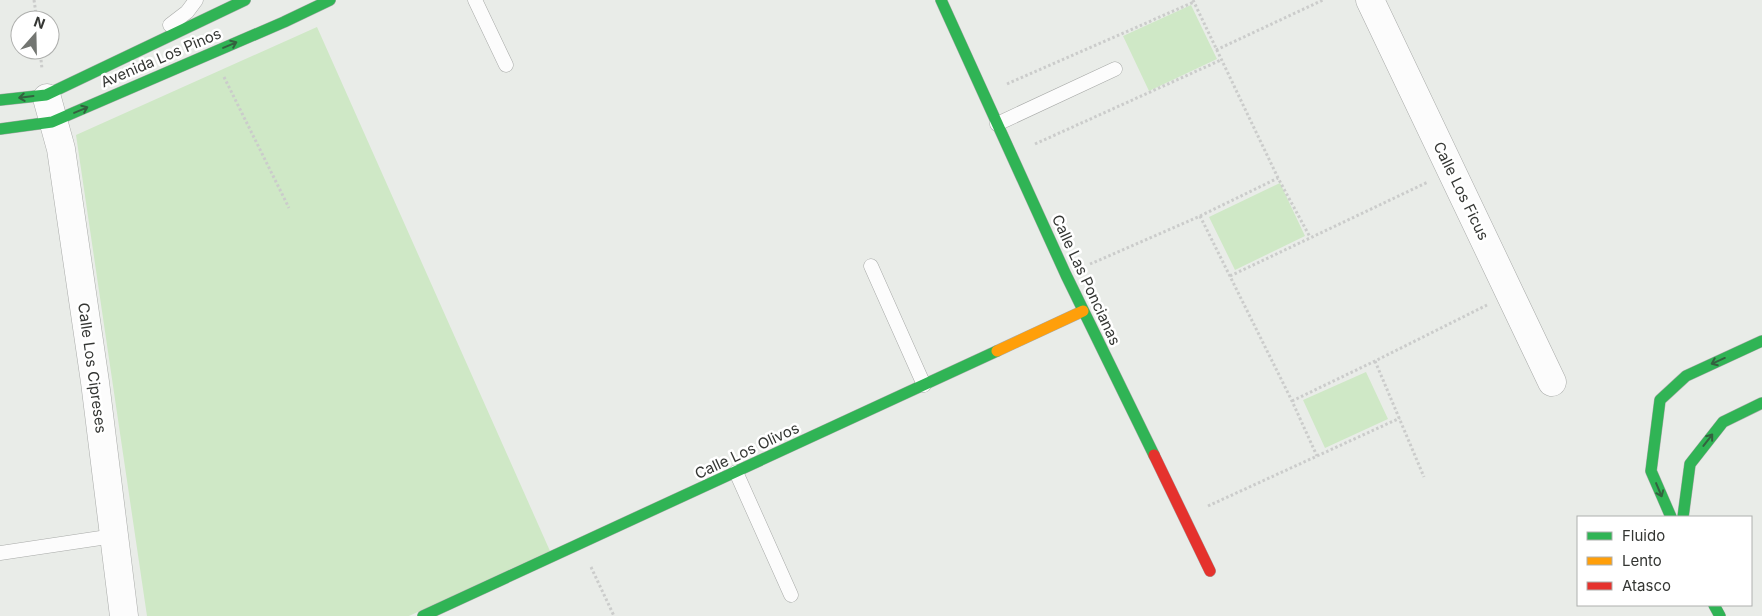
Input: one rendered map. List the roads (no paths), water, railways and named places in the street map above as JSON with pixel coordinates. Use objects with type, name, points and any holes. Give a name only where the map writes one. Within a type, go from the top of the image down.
[{"type":"street","name":"Avenida Los Pinos","points":[[0,100],[46,94],[245,0]]},
{"type":"street","name":"Avenida Los Pinos","points":[[0,129],[52,122],[284,22],[330,0]]},
{"type":"street","name":"Calle Las Poncianas","points":[[941,0],[1066,275],[1210,571]]},
{"type":"street","name":"Calle Los Ficus","points":[[1370,0],[1552,382]]},
{"type":"street","name":"Calle Los Cipreses","points":[[46,94],[61,150],[95,382],[124,616]]},
{"type":"street","name":"Calle Los Olivos","points":[[422,616],[1083,311]]},
{"type":"street","points":[[1671,516],[1651,471],[1660,400],[1686,376],[1762,341]]},
{"type":"street","points":[[1683,516],[1690,464],[1723,422],[1762,402]]},
{"type":"lane","points":[[136,52],[187,12],[196,0]]},
{"type":"lane","points":[[475,0],[506,65]]},
{"type":"lane","points":[[997,124],[1115,69]]},
{"type":"lane","points":[[871,266],[924,385]]},
{"type":"lane","points":[[736,472],[791,595]]},
{"type":"lane","points":[[0,553],[114,536]]}]
